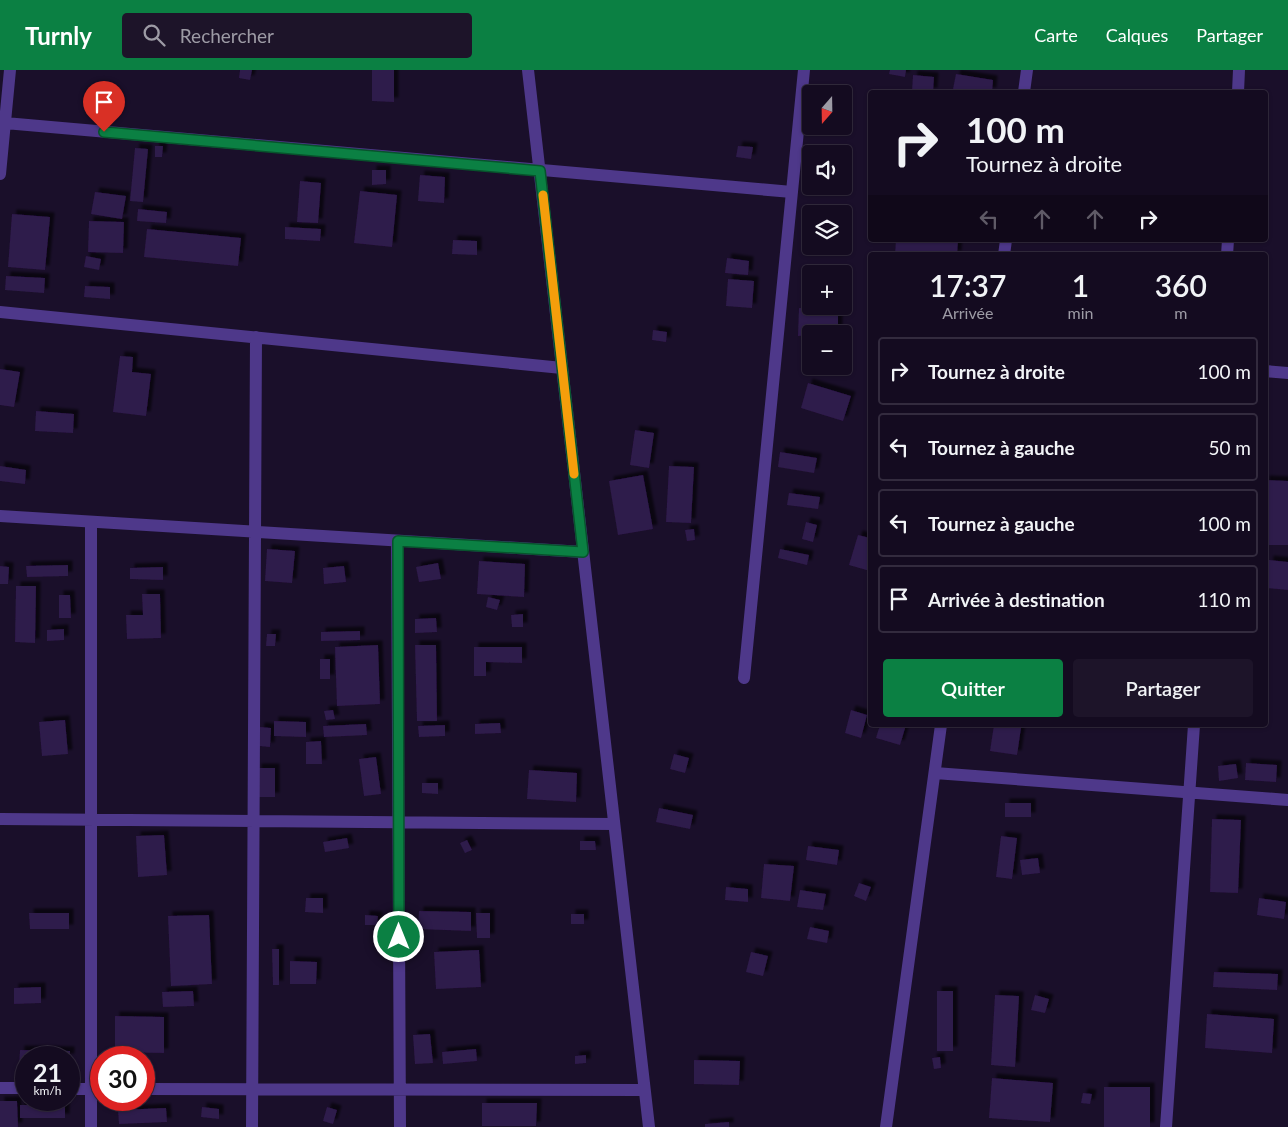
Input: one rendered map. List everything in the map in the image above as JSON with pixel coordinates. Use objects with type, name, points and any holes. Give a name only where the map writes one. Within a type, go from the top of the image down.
[{"type":"street","points":[[0,174],[10,70]]},
{"type":"street","points":[[528,70],[649,1127]]},
{"type":"street","points":[[744,678],[804,70]]},
{"type":"street","points":[[1024,90],[1027,70]]},
{"type":"street","points":[[1238,90],[1240,70]]},
{"type":"street","points":[[5,123],[792,192]]},
{"type":"street","points":[[0,312],[562,368]]},
{"type":"street","points":[[252,1127],[256,337]]},
{"type":"street","points":[[1268,371],[1288,373]]},
{"type":"street","points":[[0,516],[583,552]]},
{"type":"street","points":[[91,522],[91,820],[95,1046]]},
{"type":"street","points":[[398,541],[400,1127]]},
{"type":"street","points":[[886,1127],[941,727]]},
{"type":"street","points":[[1166,1127],[1194,727]]},
{"type":"street","points":[[935,773],[1288,800]]},
{"type":"street","points":[[0,819],[614,824]]},
{"type":"street","points":[[0,1088],[15,1088]]},
{"type":"street","points":[[155,1089],[644,1090]]},
{"type":"street","points":[[91,1127],[93,1111]]},
{"type":"building","points":[[240,70],[252,70],[250,80],[239,78]]},
{"type":"building","points":[[372,70],[394,70],[394,102],[372,101]]},
{"type":"building","points":[[890,70],[906,70],[905,77],[889,74]]},
{"type":"building","points":[[956,74],[993,80],[992,90],[953,89]]},
{"type":"building","points":[[913,75],[934,77],[933,90],[912,90]]},
{"type":"building","points":[[155,146],[163,146],[162,157],[155,157]]},
{"type":"building","points":[[738,146],[753,147],[751,159],[736,157]]},
{"type":"building","points":[[135,148],[148,149],[143,202],[130,201]]},
{"type":"building","points":[[372,170],[386,170],[386,184],[372,185]]},
{"type":"building","points":[[420,175],[445,177],[444,203],[418,201]]},
{"type":"building","points":[[300,181],[321,183],[318,223],[297,222]]},
{"type":"building","points":[[360,191],[397,195],[392,247],[354,243]]},
{"type":"building","points":[[95,192],[126,196],[122,219],[91,214]]},
{"type":"building","points":[[138,209],[167,212],[166,223],[137,221]]},
{"type":"building","points":[[12,214],[50,217],[45,270],[8,267]]},
{"type":"building","points":[[89,221],[124,222],[123,253],[88,252]]},
{"type":"building","points":[[285,227],[321,229],[320,241],[285,239]]},
{"type":"building","points":[[147,229],[241,238],[238,266],[144,257]]},
{"type":"building","points":[[453,240],[477,241],[477,255],[452,254]]},
{"type":"building","points":[[896,242],[958,242],[957,252],[895,252]]},
{"type":"building","points":[[86,256],[101,259],[99,270],[84,267]]},
{"type":"building","points":[[727,258],[749,261],[748,275],[725,273]]},
{"type":"building","points":[[6,276],[45,278],[44,293],[5,290]]},
{"type":"building","points":[[728,279],[754,281],[752,308],[726,306]]},
{"type":"building","points":[[85,286],[110,287],[110,299],[84,297]]},
{"type":"building","points":[[799,308],[802,308],[802,315],[838,315],[838,325],[802,325],[802,336],[798,336]]},
{"type":"building","points":[[653,330],[667,332],[666,342],[652,340]]},
{"type":"building","points":[[120,356],[133,357],[132,372],[151,374],[146,416],[113,412]]},
{"type":"building","points":[[0,369],[20,372],[14,407],[0,405]]},
{"type":"building","points":[[808,383],[851,396],[843,421],[801,408]]},
{"type":"building","points":[[36,411],[74,414],[73,433],[35,431]]},
{"type":"building","points":[[635,430],[654,433],[649,468],[630,465]]},
{"type":"building","points":[[780,452],[817,458],[814,473],[778,467]]},
{"type":"building","points":[[0,466],[26,470],[25,484],[0,481]]},
{"type":"building","points":[[669,466],[694,467],[691,523],[666,522]]},
{"type":"building","points":[[643,475],[653,529],[618,535],[609,481]]},
{"type":"building","points":[[1268,480],[1288,481],[1288,545],[1268,545]]},
{"type":"building","points":[[789,493],[820,497],[818,509],[787,505]]},
{"type":"building","points":[[806,522],[817,525],[813,542],[802,539]]},
{"type":"building","points":[[694,529],[695,540],[687,541],[685,530]]},
{"type":"building","points":[[858,535],[868,538],[868,570],[849,565]]},
{"type":"building","points":[[267,549],[295,551],[292,583],[265,581]]},
{"type":"building","points":[[780,549],[809,555],[807,565],[778,558]]},
{"type":"building","points":[[1269,560],[1288,562],[1288,590],[1268,588]]},
{"type":"building","points":[[479,561],[525,564],[524,597],[477,594]]},
{"type":"building","points":[[438,563],[441,579],[419,582],[416,567]]},
{"type":"building","points":[[68,565],[68,576],[27,577],[26,566]]},
{"type":"building","points":[[0,566],[9,567],[8,584],[0,584]]},
{"type":"building","points":[[344,566],[346,582],[324,584],[323,568]]},
{"type":"building","points":[[163,567],[163,580],[130,579],[130,568]]},
{"type":"building","points":[[16,586],[36,586],[35,643],[15,642]]},
{"type":"building","points":[[142,594],[160,594],[161,638],[127,639],[126,615],[143,615]]},
{"type":"building","points":[[59,595],[70,595],[71,618],[59,618]]},
{"type":"building","points":[[488,597],[500,600],[497,610],[486,607]]},
{"type":"building","points":[[523,614],[523,627],[512,627],[511,615]]},
{"type":"building","points":[[436,618],[437,632],[415,633],[415,619]]},
{"type":"building","points":[[64,629],[64,640],[47,641],[47,630]]},
{"type":"building","points":[[360,631],[360,640],[321,641],[321,632]]},
{"type":"building","points":[[267,634],[276,634],[275,646],[266,646]]},
{"type":"building","points":[[378,645],[380,704],[337,706],[335,647]]},
{"type":"building","points":[[415,645],[436,645],[437,721],[417,721]]},
{"type":"building","points":[[474,647],[522,647],[522,663],[486,662],[486,676],[474,676]]},
{"type":"building","points":[[320,659],[330,659],[330,679],[320,679]]},
{"type":"building","points":[[333,710],[335,719],[326,720],[324,711]]},
{"type":"building","points":[[851,710],[867,715],[861,738],[845,733]]},
{"type":"building","points":[[65,720],[68,754],[42,756],[39,722]]},
{"type":"building","points":[[274,721],[306,722],[306,737],[274,736]]},
{"type":"building","points":[[500,723],[501,733],[475,734],[475,724]]},
{"type":"building","points":[[366,724],[367,735],[324,737],[323,726]]},
{"type":"building","points":[[445,725],[445,736],[419,737],[418,726]]},
{"type":"building","points":[[260,727],[271,728],[270,747],[259,746]]},
{"type":"building","points":[[879,727],[905,727],[900,745],[876,738]]},
{"type":"building","points":[[994,727],[1021,728],[1017,755],[990,751]]},
{"type":"building","points":[[321,741],[322,764],[306,764],[306,742]]},
{"type":"building","points":[[674,754],[689,758],[685,773],[670,769]]},
{"type":"building","points":[[376,757],[381,794],[364,796],[359,759]]},
{"type":"building","points":[[1246,763],[1277,765],[1276,782],[1245,780]]},
{"type":"building","points":[[1236,764],[1238,778],[1219,781],[1218,766]]},
{"type":"building","points":[[257,768],[275,768],[275,797],[257,797]]},
{"type":"building","points":[[529,770],[577,773],[576,802],[527,799]]},
{"type":"building","points":[[422,783],[438,783],[438,794],[422,793]]},
{"type":"building","points":[[1005,803],[1031,803],[1031,817],[1005,817]]},
{"type":"building","points":[[659,808],[693,815],[690,829],[656,822]]},
{"type":"building","points":[[1212,819],[1241,820],[1238,893],[1210,892]]},
{"type":"building","points":[[164,835],[167,875],[138,877],[136,836]]},
{"type":"building","points":[[1001,836],[1017,838],[1012,879],[996,877]]},
{"type":"building","points":[[347,838],[349,848],[325,852],[323,842]]},
{"type":"building","points":[[467,840],[472,850],[465,853],[460,843]]},
{"type":"building","points":[[580,841],[595,841],[596,850],[580,850]]},
{"type":"building","points":[[808,846],[839,850],[837,865],[806,860]]},
{"type":"building","points":[[1038,858],[1040,873],[1022,875],[1020,860]]},
{"type":"building","points":[[764,864],[794,866],[790,901],[761,898]]},
{"type":"building","points":[[859,883],[871,887],[866,901],[854,896]]},
{"type":"building","points":[[726,887],[748,889],[748,902],[725,900]]},
{"type":"building","points":[[800,890],[826,894],[823,910],[797,907]]},
{"type":"building","points":[[306,898],[323,898],[323,913],[305,912]]},
{"type":"building","points":[[1259,898],[1286,902],[1284,919],[1257,915]]},
{"type":"building","points":[[419,911],[471,912],[471,931],[418,929]]},
{"type":"building","points":[[29,913],[69,913],[69,929],[30,929]]},
{"type":"building","points":[[476,913],[490,913],[490,938],[477,938]]},
{"type":"building","points":[[571,914],[584,914],[584,924],[571,924]]},
{"type":"building","points":[[209,915],[212,984],[171,986],[168,916]]},
{"type":"building","points":[[365,915],[378,916],[377,925],[365,925]]},
{"type":"building","points":[[810,927],[829,931],[827,943],[807,939]]},
{"type":"building","points":[[272,949],[279,949],[279,985],[273,985]]},
{"type":"building","points":[[479,950],[481,987],[436,989],[434,952]]},
{"type":"building","points":[[751,952],[768,956],[763,976],[746,972]]},
{"type":"building","points":[[290,961],[317,962],[316,984],[290,984]]},
{"type":"building","points":[[1214,972],[1278,974],[1277,990],[1213,987]]},
{"type":"building","points":[[41,987],[41,1003],[14,1004],[14,988]]},
{"type":"building","points":[[193,991],[194,1006],[163,1007],[162,992]]},
{"type":"building","points":[[937,991],[953,991],[953,1051],[937,1051]]},
{"type":"building","points":[[995,995],[1019,996],[1015,1067],[991,1065]]},
{"type":"building","points":[[1035,995],[1049,999],[1045,1013],[1031,1010]]},
{"type":"building","points":[[1207,1014],[1274,1019],[1272,1053],[1205,1048]]},
{"type":"building","points":[[115,1016],[164,1017],[164,1053],[155,1053],[155,1046],[115,1046]]},
{"type":"building","points":[[430,1034],[433,1063],[415,1064],[413,1035]]},
{"type":"building","points":[[476,1049],[477,1061],[443,1064],[442,1052]]},
{"type":"building","points":[[586,1055],[586,1063],[575,1064],[575,1056]]},
{"type":"building","points":[[940,1057],[941,1068],[934,1069],[932,1058]]},
{"type":"building","points":[[694,1060],[740,1061],[739,1085],[694,1084]]},
{"type":"building","points":[[992,1078],[1053,1083],[1050,1122],[989,1118]]},
{"type":"building","points":[[1104,1087],[1150,1087],[1150,1127],[1104,1127]]},
{"type":"building","points":[[1083,1093],[1092,1094],[1090,1104],[1081,1103]]},
{"type":"building","points":[[0,1101],[15,1101],[18,1127],[0,1127]]},
{"type":"building","points":[[482,1103],[537,1103],[536,1126],[482,1126]]},
{"type":"building","points":[[202,1107],[219,1109],[219,1119],[201,1117]]},
{"type":"building","points":[[327,1107],[337,1110],[333,1124],[323,1121]]},
{"type":"building","points":[[155,1108],[166,1108],[167,1122],[119,1124],[118,1111],[155,1111]]},
{"type":"building","points":[[20,1111],[65,1111],[65,1118],[20,1118]]},
{"type":"building","points":[[729,1122],[729,1127],[705,1127],[705,1124]]},
{"type":"slow traffic","points":[[543,195],[574,474]]},
{"type":"route","points":[[104,132],[540,171],[583,552],[398,541],[399,937]]}]
